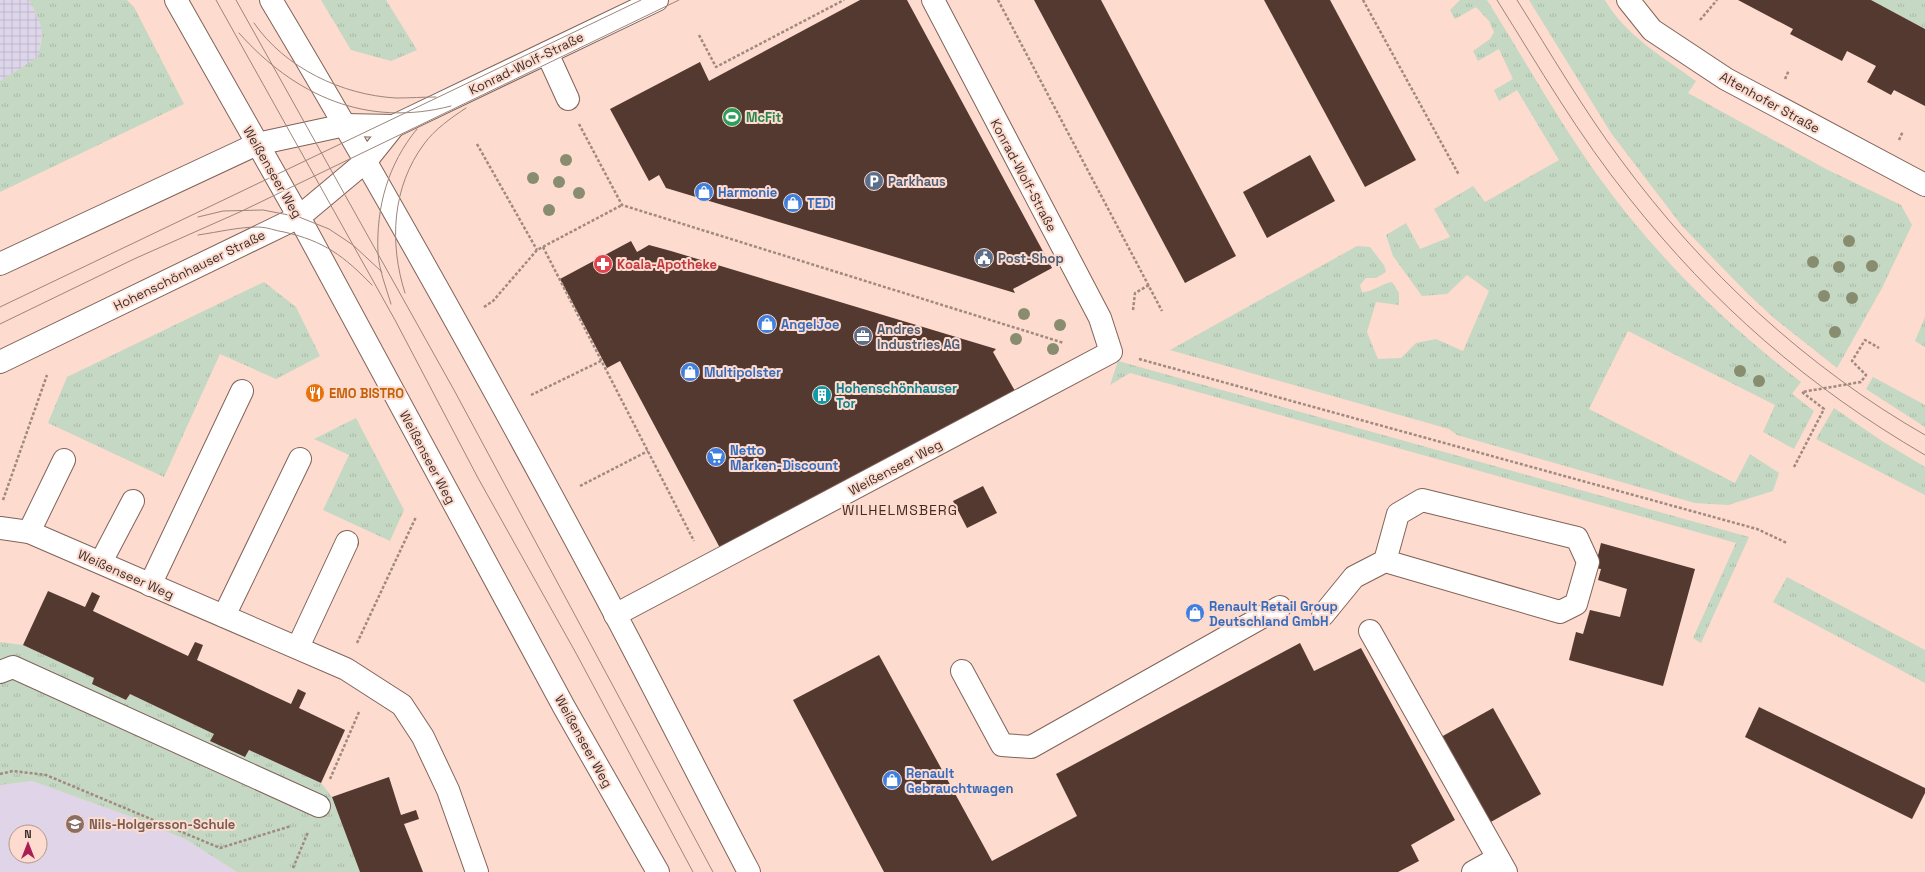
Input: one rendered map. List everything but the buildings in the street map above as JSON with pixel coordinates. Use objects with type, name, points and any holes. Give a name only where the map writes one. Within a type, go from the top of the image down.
[{"type":"main road","name":"Weißenseer Weg","points":[[176,0],[299,217],[553,686],[658,872]]},
{"type":"main road","points":[[271,0],[345,125],[457,322],[616,615],[749,872]]},
{"type":"main road","name":"Konrad-Wolf-Straße","points":[[366,162],[394,126],[657,0]]},
{"type":"main road","name":"Konrad-Wolf-Straße","points":[[933,0],[1100,318],[1111,352]]},
{"type":"main road","name":"Altenhofer Straße","points":[[1628,0],[1652,30],[1726,79],[1925,185]]},
{"type":"main road","points":[[547,53],[568,99]]},
{"type":"main road","points":[[0,264],[257,144],[345,125]]},
{"type":"main road","name":"Konrad-Wolf-Straße","points":[[345,125],[394,126]]},
{"type":"main road","name":"Hohenschönhauser Straße","points":[[0,362],[299,217],[366,162]]},
{"type":"main road","name":"Weißenseer Weg","points":[[616,615],[1111,352]]},
{"type":"main road","points":[[150,585],[242,391]]},
{"type":"main road","points":[[224,616],[300,459]]},
{"type":"main road","points":[[0,528],[29,532],[64,460]]},
{"type":"main road","points":[[1323,615],[1354,577],[1385,561],[1560,612],[1576,604],[1588,562],[1577,538],[1422,500],[1398,514],[1385,561]]},
{"type":"main road","points":[[102,562],[133,501]]},
{"type":"main road","name":"Weißenseer Weg","points":[[29,532],[102,562],[150,585],[298,647],[346,669],[402,706],[423,738],[448,790],[477,872]]},
{"type":"main road","points":[[298,647],[347,542]]},
{"type":"main road","points":[[962,671],[1002,745],[1031,747],[1280,607]]},
{"type":"main road","points":[[1370,631],[1502,865],[1473,872]]},
{"type":"main road","points":[[0,672],[13,667],[319,806]]},
{"type":"path","points":[[699,35],[716,67],[844,0]]},
{"type":"path","points":[[998,0],[1162,311]]},
{"type":"path","points":[[1363,0],[1459,175]]},
{"type":"path","points":[[1700,20],[1717,0]]},
{"type":"path","points":[[568,99],[622,205],[1067,344]]},
{"type":"path","points":[[477,144],[538,250]]},
{"type":"path","points":[[484,307],[493,301],[538,250],[622,205]]},
{"type":"path","points":[[543,247],[706,566]]},
{"type":"path","points":[[1133,310],[1135,293],[1149,285]]},
{"type":"path","points":[[1794,467],[1824,409],[1802,392],[1861,382],[1866,375],[1852,361],[1865,340],[1879,348]]},
{"type":"path","points":[[1111,352],[1757,529],[1787,543]]},
{"type":"path","points":[[531,395],[601,361]]},
{"type":"path","points":[[2,500],[47,375]]},
{"type":"path","points":[[580,486],[648,451]]},
{"type":"path","points":[[355,648],[416,517]]},
{"type":"path","points":[[338,760],[360,708]]},
{"type":"path","points":[[0,774],[13,771],[46,775],[220,848],[300,823],[310,826]]},
{"type":"path","points":[[293,868],[319,806]]},
{"type":"shaded area","points":[[0,0],[29,0],[42,27],[39,57],[0,81]]},
{"type":"shaded area","name":"Nils-Holgersson-Schule","points":[[32,781],[132,817],[187,840],[237,872],[0,872],[0,785]]},
{"type":"green space","points":[[29,0],[127,0],[134,7],[184,104],[0,192],[0,81],[38,57],[41,40],[41,27]]},
{"type":"green space","points":[[321,0],[386,0],[417,50],[391,61],[351,50]]},
{"type":"green space","points":[[1460,0],[1487,0],[1569,133],[1620,205],[1667,260],[1718,312],[1801,382],[1792,394],[1814,411],[1794,449],[1763,432],[1775,405],[1628,331],[1589,409],[1735,483],[1750,454],[1779,473],[1773,491],[1728,505],[1695,503],[1457,435],[1449,429],[1170,350],[1357,246],[1370,247],[1384,265],[1386,272],[1376,278],[1366,278],[1360,285],[1362,292],[1370,291],[1392,282],[1399,293],[1399,305],[1376,302],[1367,332],[1378,359],[1401,358],[1416,343],[1436,339],[1463,351],[1489,291],[1467,275],[1447,294],[1422,296],[1393,256],[1386,235],[1406,223],[1420,249],[1450,237],[1434,209],[1473,186],[1485,202],[1559,160],[1517,90],[1499,101],[1494,90],[1513,79],[1499,49],[1478,61],[1473,51],[1490,39],[1494,32],[1489,21],[1476,7],[1455,19],[1450,10]]},
{"type":"green space","points":[[1529,0],[1605,0],[1613,13],[1634,35],[1696,81],[1688,93],[1826,169],[1901,205],[1912,225],[1882,288],[1837,368],[1775,319],[1748,294],[1682,226],[1611,133]]},
{"type":"green space","points":[[1871,0],[1925,0],[1925,29]]},
{"type":"green space","points":[[264,282],[296,307],[320,356],[276,379],[220,354],[164,477],[48,423],[67,377]]},
{"type":"green space","points":[[1925,317],[1925,347],[1915,341]]},
{"type":"green space","points":[[1118,361],[1749,537],[1701,643],[1693,638],[1736,543],[1130,373],[1110,385]]},
{"type":"green space","points":[[1873,377],[1925,405],[1925,427],[1866,389]]},
{"type":"green space","points":[[1834,408],[1882,441],[1925,467],[1925,495],[1816,439]]},
{"type":"green space","points":[[356,418],[404,510],[390,541],[323,510],[349,455],[314,439]]},
{"type":"green space","points":[[1787,577],[1925,650],[1925,683],[1773,602]]},
{"type":"green space","points":[[0,642],[23,645],[94,678],[92,684],[126,700],[130,694],[214,734],[210,741],[245,756],[249,750],[321,783],[332,797],[360,872],[237,872],[187,840],[132,817],[32,781],[0,785]]},
{"type":"tram line","points":[[216,0],[395,320],[478,478],[577,655],[693,872]]},
{"type":"tram line","points":[[236,0],[454,390],[713,872]]},
{"type":"tram line","points":[[0,307],[641,0]]},
{"type":"tram line","points":[[0,324],[134,259],[242,211],[679,0]]},
{"type":"tram line","points":[[1497,0],[1560,101],[1593,150],[1661,237],[1695,274],[1765,341],[1802,372],[1882,429],[1925,455]]},
{"type":"tram line","points":[[1517,0],[1607,141],[1652,201],[1686,240],[1721,277],[1798,347],[1839,379],[1881,408],[1925,435]]},
{"type":"tram line","points":[[254,23],[267,39],[298,66],[336,85],[376,96],[396,98],[436,97]]},
{"type":"tram line","points":[[239,33],[261,55],[284,74],[309,90],[334,101],[362,109],[390,113],[420,112],[451,106]]},
{"type":"tram line","points":[[405,293],[397,255],[396,235],[396,216],[405,178],[413,161],[433,133],[466,108]]},
{"type":"tram line","points":[[391,304],[383,278],[378,253],[379,219],[391,171],[407,142],[417,129]]},
{"type":"tram line","points":[[198,217],[223,211],[263,210],[299,217],[329,229],[353,245],[382,272]]},
{"type":"tram line","points":[[198,235],[259,227],[298,236],[311,240],[332,251],[352,266],[372,285]]},
{"type":"place","name":"McFit","points":[[732,117]]},
{"type":"place","name":"Parkhaus","points":[[874,181]]},
{"type":"place","name":"Harmonie","points":[[704,192]]},
{"type":"place","name":"TEDi","points":[[793,203]]},
{"type":"place","name":"Post-Shop","points":[[984,258]]},
{"type":"place","name":"Koala-Apotheke","points":[[603,264]]},
{"type":"place","name":"AngelJoe","points":[[767,324]]},
{"type":"place","name":"Andres Industries AG","points":[[863,336]]},
{"type":"place","name":"Multipolster","points":[[690,372]]},
{"type":"place","name":"EMO BISTRO","points":[[315,393]]},
{"type":"place","name":"Hohenschönhauser Tor","points":[[822,395]]},
{"type":"place","name":"Netto Marken-Discount","points":[[716,457]]},
{"type":"place","name":"Renault Retail Group Deutschland GmbH","points":[[1195,613]]},
{"type":"place","name":"Renault Gebrauchtwagen","points":[[892,780]]},
{"type":"place","name":"Nils-Holgersson-Schule","points":[[75,824]]},
{"type":"district","name":"WILHELMSBERG","points":[[900,510]]}]
